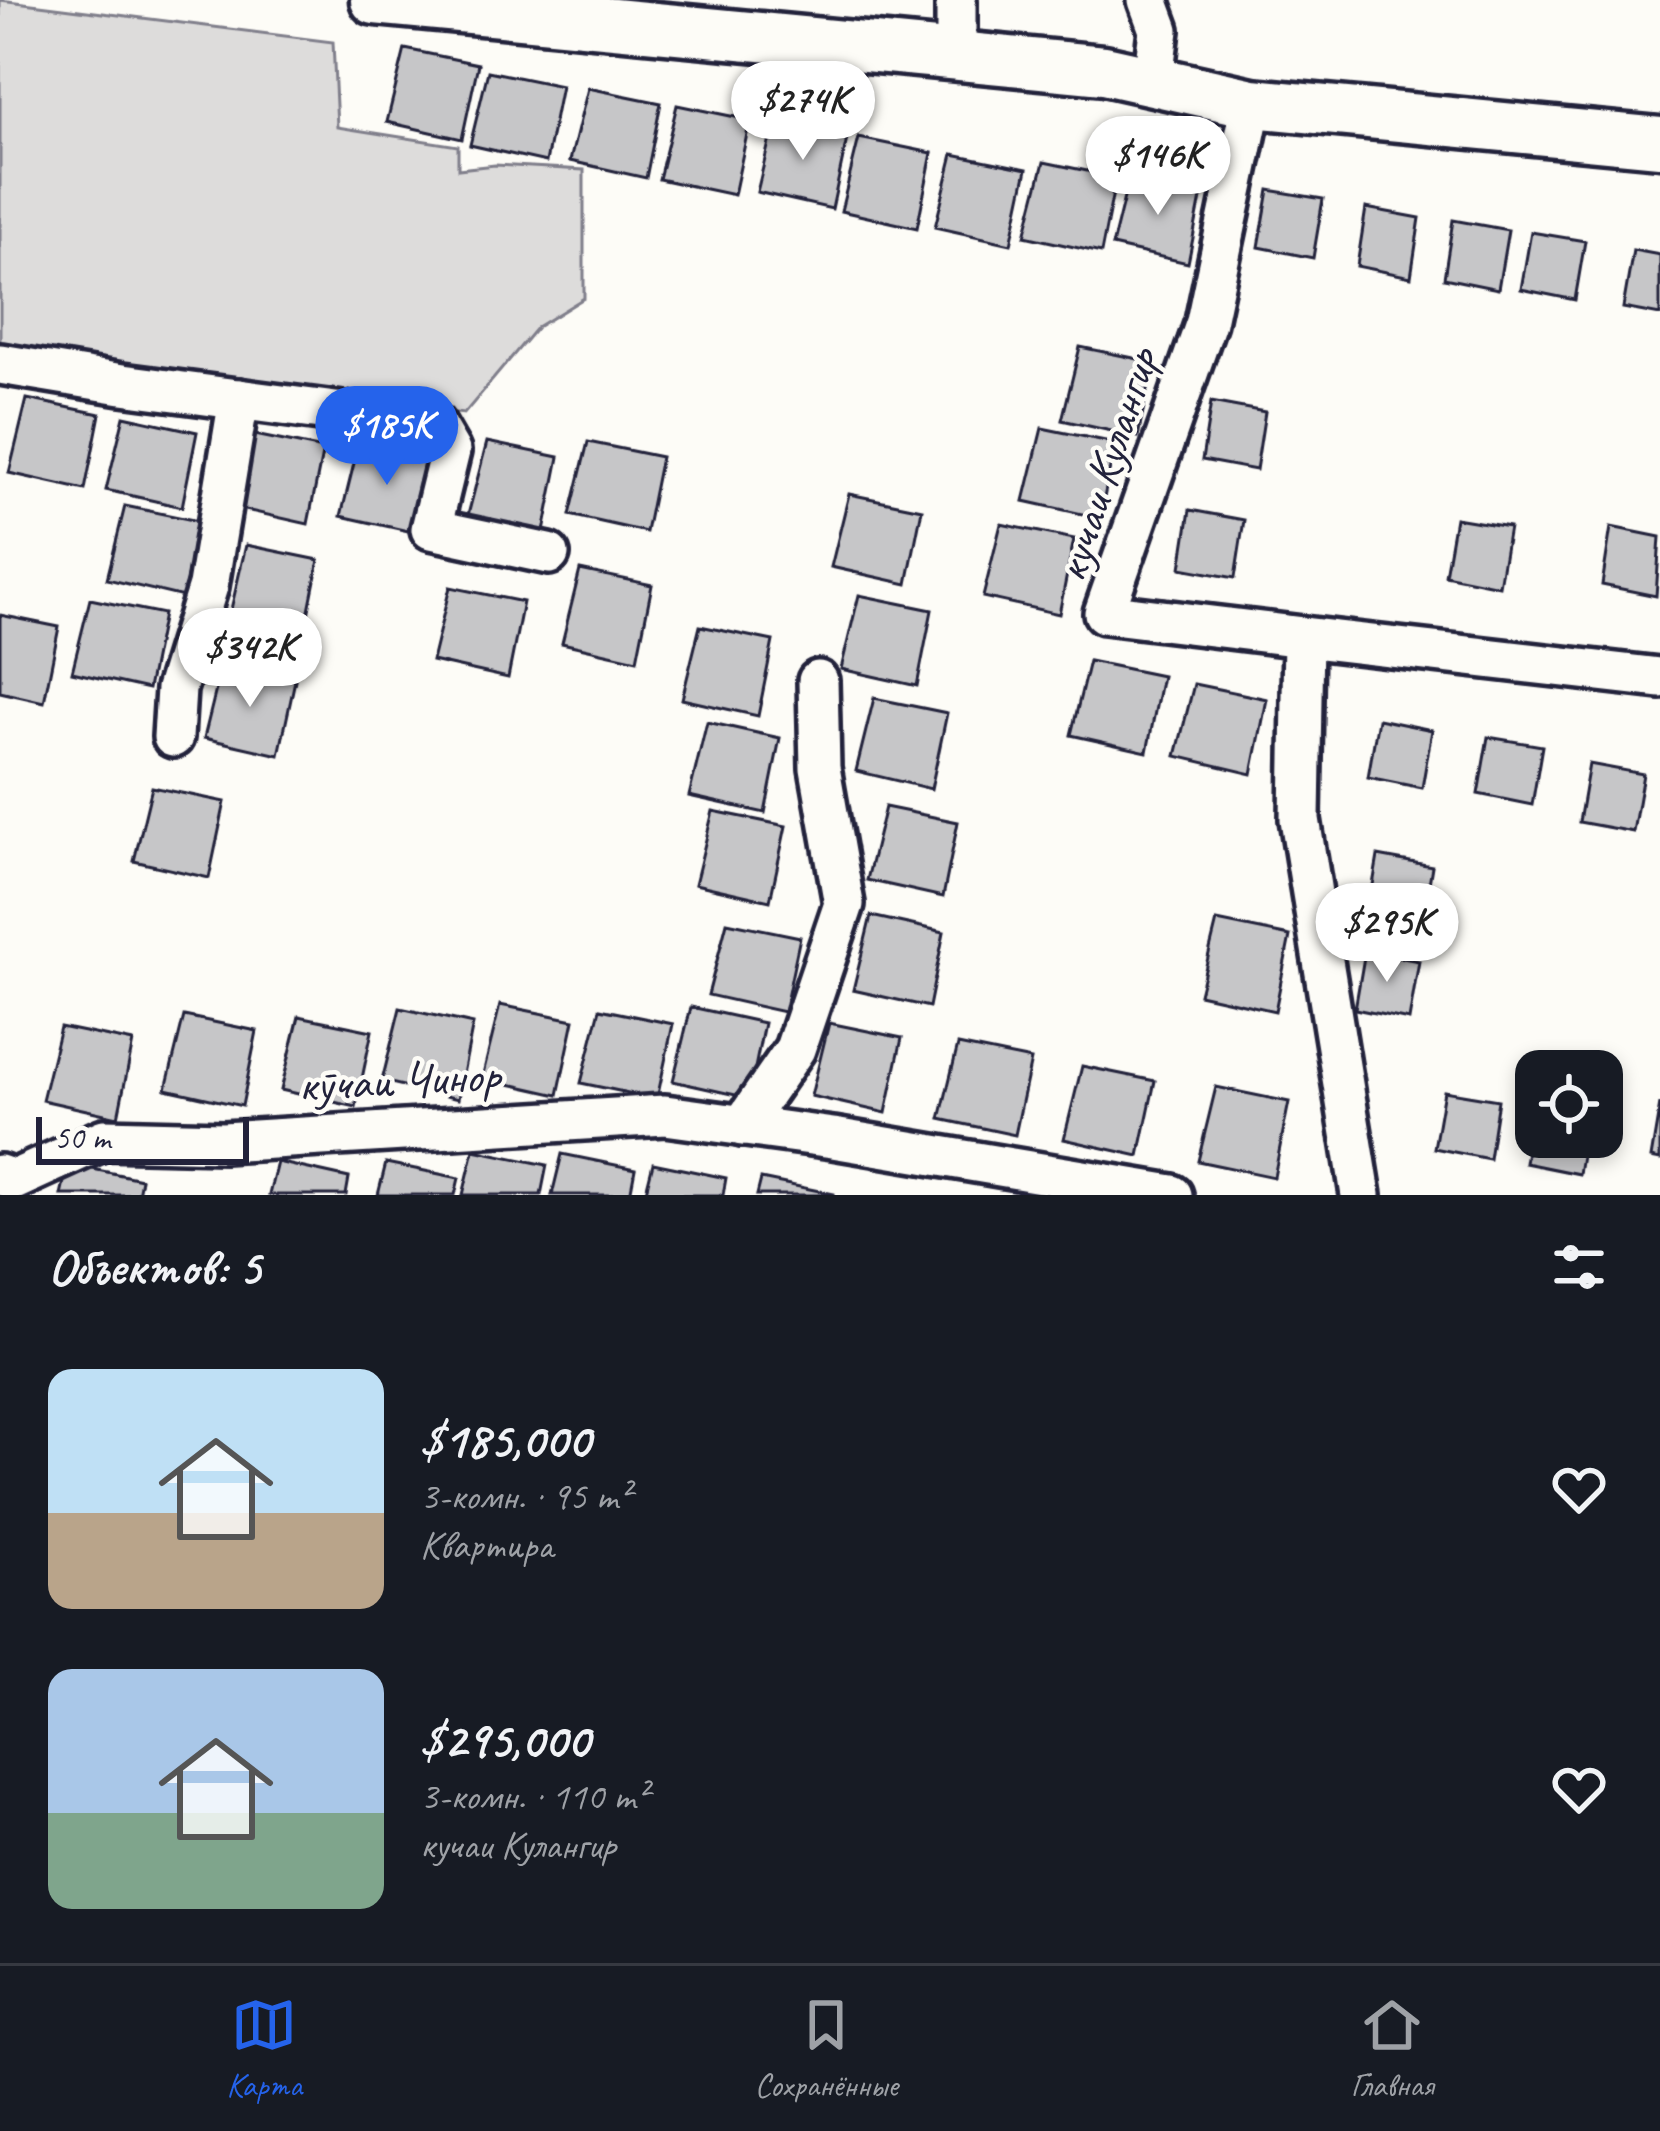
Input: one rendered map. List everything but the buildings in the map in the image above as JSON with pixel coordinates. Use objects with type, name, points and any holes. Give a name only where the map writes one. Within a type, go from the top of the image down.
[{"type":"main road","points":[[375,0],[1104,70],[1252,103],[1660,142]]},
{"type":"street","points":[[956,0],[956,55]]},
{"type":"street","points":[[1153,79],[1161,10]]},
{"type":"street","name":"кучаи Кулангир","points":[[1252,103],[1206,322],[1104,613],[1303,637]]},
{"type":"street","points":[[0,364],[434,425],[450,451],[431,529],[549,554]]},
{"type":"street","points":[[172,737],[176,689],[208,586],[239,399]]},
{"type":"street","points":[[1361,1195],[1300,819],[1303,637],[1660,678]]},
{"type":"street","points":[[742,1126],[795,1049],[844,904],[820,768],[818,680]]},
{"type":"street","name":"кӯчаи Чинор","points":[[9,1184],[104,1139],[223,1142],[665,1115],[1172,1195]]},
{"type":"shaded area","points":[[0,0],[333,42],[337,127],[458,146],[458,169],[495,165],[584,170],[584,298],[537,327],[464,414],[191,382],[0,351]]}]
